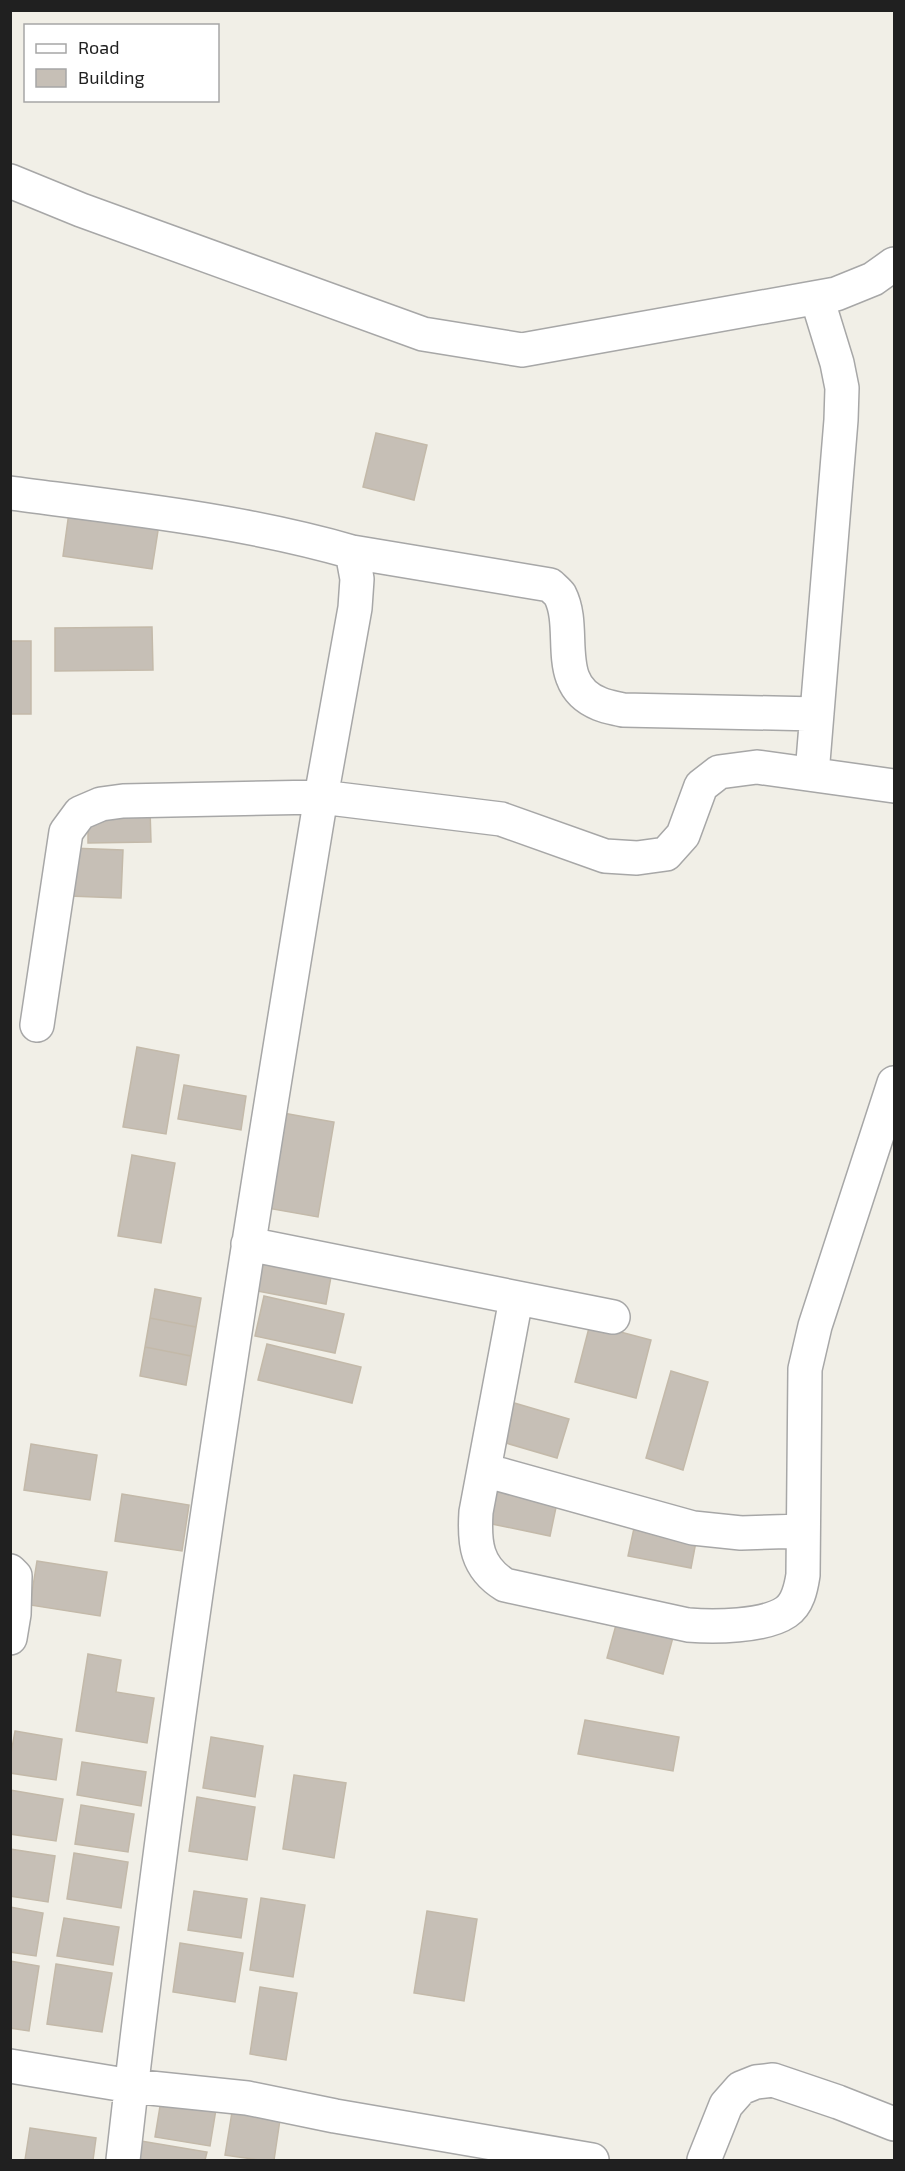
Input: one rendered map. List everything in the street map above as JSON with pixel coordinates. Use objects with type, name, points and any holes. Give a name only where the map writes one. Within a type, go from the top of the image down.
[{"type":"street","points":[[10,181],[81,210],[423,334],[522,350],[836,294],[873,279],[894,264]]},
{"type":"street","points":[[812,774],[842,388],[837,363],[817,298]]},
{"type":"street","points":[[10,493],[166,514],[287,535],[352,552],[550,585],[559,594],[565,613],[566,648],[573,679],[579,690],[598,704],[623,710],[817,714]]},
{"type":"street","points":[[123,2160],[185,1671],[248,1244],[321,797],[355,608],[357,579],[352,552]]},
{"type":"street","points":[[37,1025],[66,832],[80,813],[101,804],[123,801],[321,797],[501,819],[605,856],[636,858],[666,854],[683,835],[701,786],[719,772],[757,767],[894,786]]},
{"type":"street","points":[[516,1299],[476,1512],[474,1539],[481,1560],[493,1578],[505,1585],[688,1626],[714,1627],[768,1620],[787,1612],[800,1596],[803,1575],[805,1369],[815,1326],[894,1083]]},
{"type":"street","points":[[248,1244],[613,1317]]},
{"type":"street","points":[[484,1470],[693,1528],[741,1533],[803,1531]]},
{"type":"street","points":[[10,1571],[15,1576],[14,1614],[10,1638]]},
{"type":"street","points":[[10,2066],[131,2086],[247,2098],[335,2116],[592,2160]]},
{"type":"street","points":[[704,2160],[726,2105],[741,2088],[756,2082],[773,2080],[894,2124]]},
{"type":"building","points":[[376,433],[427,445],[414,500],[363,487]]},
{"type":"building","points":[[70,505],[160,518],[152,569],[63,556]]},
{"type":"building","points":[[152,627],[153,670],[55,671],[55,628]]},
{"type":"building","points":[[10,641],[31,641],[31,714],[10,714]]},
{"type":"building","points":[[150,809],[151,842],[88,843],[88,810]]},
{"type":"building","points":[[70,848],[123,850],[121,898],[69,896]]},
{"type":"building","points":[[137,1047],[179,1055],[166,1134],[123,1127]]},
{"type":"building","points":[[184,1085],[246,1096],[241,1130],[178,1119]]},
{"type":"building","points":[[283,1113],[334,1122],[318,1217],[267,1208]]},
{"type":"building","points":[[132,1155],[175,1163],[161,1243],[118,1236]]},
{"type":"building","points":[[264,1253],[333,1266],[326,1304],[257,1291]]},
{"type":"building","points":[[155,1289],[201,1298],[196,1327],[150,1318]]},
{"type":"building","points":[[264,1296],[344,1314],[335,1353],[255,1336]]},
{"type":"building","points":[[150,1318],[196,1327],[191,1356],[145,1347]]},
{"type":"building","points":[[590,1324],[651,1340],[636,1398],[575,1382]]},
{"type":"building","points":[[267,1344],[361,1367],[352,1403],[258,1380]]},
{"type":"building","points":[[145,1347],[191,1356],[186,1385],[140,1376]]},
{"type":"building","points":[[671,1371],[708,1382],[683,1470],[646,1458]]},
{"type":"building","points":[[511,1402],[569,1419],[557,1458],[499,1441]]},
{"type":"building","points":[[31,1444],[97,1455],[90,1500],[24,1490]]},
{"type":"building","points":[[490,1479],[559,1493],[550,1536],[482,1522]]},
{"type":"building","points":[[122,1494],[189,1505],[182,1551],[115,1541]]},
{"type":"building","points":[[636,1519],[698,1531],[691,1568],[628,1556]]},
{"type":"building","points":[[37,1561],[107,1572],[100,1616],[30,1605]]},
{"type":"building","points":[[619,1614],[675,1630],[663,1674],[607,1658]]},
{"type":"building","points":[[88,1654],[121,1660],[116,1692],[154,1698],[147,1743],[76,1731]]},
{"type":"building","points":[[585,1720],[679,1737],[673,1771],[578,1754]]},
{"type":"building","points":[[15,1731],[62,1739],[56,1780],[10,1773]]},
{"type":"building","points":[[211,1737],[263,1746],[255,1797],[203,1788]]},
{"type":"building","points":[[82,1762],[146,1772],[141,1806],[77,1795]]},
{"type":"building","points":[[294,1775],[346,1783],[334,1858],[283,1849]]},
{"type":"building","points":[[10,1790],[63,1799],[56,1841],[10,1834]]},
{"type":"building","points":[[197,1797],[255,1807],[247,1860],[189,1851]]},
{"type":"building","points":[[81,1805],[134,1814],[128,1852],[75,1844]]},
{"type":"building","points":[[10,1849],[55,1856],[48,1902],[10,1896]]},
{"type":"building","points":[[74,1853],[128,1862],[121,1908],[67,1899]]},
{"type":"building","points":[[194,1891],[247,1899],[241,1938],[188,1930]]},
{"type":"building","points":[[261,1898],[305,1905],[293,1977],[250,1970]]},
{"type":"building","points":[[10,1907],[43,1913],[36,1956],[10,1952]]},
{"type":"building","points":[[427,1911],[477,1919],[464,2001],[414,1993]]},
{"type":"building","points":[[64,1918],[119,1927],[113,1965],[57,1956]]},
{"type":"building","points":[[180,1943],[243,1953],[235,2002],[173,1992]]},
{"type":"building","points":[[10,1961],[39,1966],[29,2031],[10,2028]]},
{"type":"building","points":[[56,1964],[112,1973],[102,2032],[47,2024]]},
{"type":"building","points":[[260,1987],[297,1993],[286,2060],[250,2054]]},
{"type":"building","points":[[162,2094],[217,2103],[210,2146],[155,2137]]},
{"type":"building","points":[[233,2106],[281,2113],[274,2160],[225,2155]]},
{"type":"building","points":[[30,2128],[96,2138],[93,2160],[25,2160]]},
{"type":"building","points":[[135,2140],[207,2152],[205,2160],[131,2160]]}]
